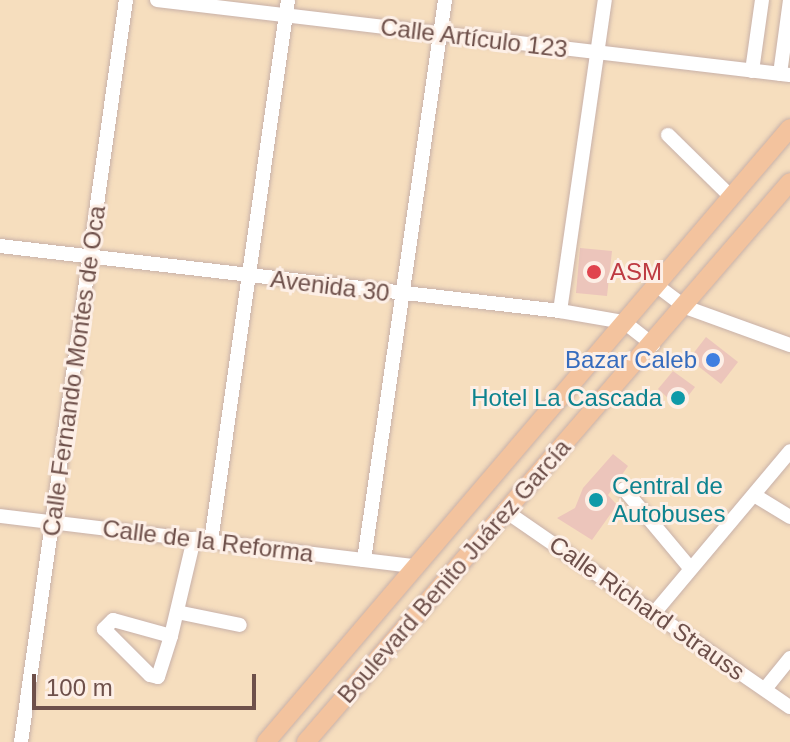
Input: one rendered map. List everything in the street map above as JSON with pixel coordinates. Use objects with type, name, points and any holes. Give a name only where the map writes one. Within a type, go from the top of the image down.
[{"type":"main road","name":"Boulevard Benito Juárez García","points":[[266,742],[790,128]]},
{"type":"main road","name":"Boulevard Benito Juárez García","points":[[306,742],[504,510],[653,345],[790,182]]},
{"type":"main road","points":[[392,596],[414,617]]},
{"type":"street","name":"Calle Fernando Montes de Oca","points":[[21,742],[126,0]]},
{"type":"street","name":"Calle Artículo 123","points":[[157,0],[287,8],[440,34],[785,75]]},
{"type":"street","points":[[364,560],[445,0]]},
{"type":"street","points":[[560,311],[605,0]]},
{"type":"street","points":[[752,71],[762,0]]},
{"type":"street","points":[[785,75],[790,0]]},
{"type":"street","points":[[211,541],[287,8]]},
{"type":"street","points":[[668,135],[731,197]]},
{"type":"street","name":"Avenida 30","points":[[0,246],[400,295],[560,311],[624,322],[653,345]]},
{"type":"street","points":[[656,285],[685,307],[790,345]]},
{"type":"street","points":[[655,612],[790,451]]},
{"type":"street","points":[[624,489],[690,568]]},
{"type":"street","points":[[754,495],[790,517]]},
{"type":"street","name":"Calle Richard Strauss","points":[[504,510],[790,707]]},
{"type":"street","name":"Calle de la Reforma","points":[[0,516],[416,566]]},
{"type":"street","points":[[171,636],[111,620],[104,629],[156,677],[171,636],[194,539]]},
{"type":"street","points":[[177,612],[240,625]]},
{"type":"street","points":[[765,689],[790,658]]},
{"type":"sand","points":[[0,0],[790,0],[790,742],[0,742]]},
{"type":"building","name":"ASM","points":[[580,248],[612,251],[607,296],[576,293]]},
{"type":"building","name":"Bazar Caleb","points":[[706,337],[738,362],[721,384],[689,359]]},
{"type":"building","name":"Hotel La Cascada","points":[[673,371],[695,387],[679,408],[658,389]]},
{"type":"building","name":"Central de Autobuses","points":[[613,454],[628,466],[608,495],[617,505],[592,540],[557,518],[575,508],[583,488]]},
{"type":"place","name":"ASM","points":[[594,272]]},
{"type":"place","name":"Bazar Caleb","points":[[713,360]]},
{"type":"place","name":"Hotel La Cascada","points":[[678,398]]},
{"type":"place","name":"Central de Autobuses","points":[[596,500]]}]
